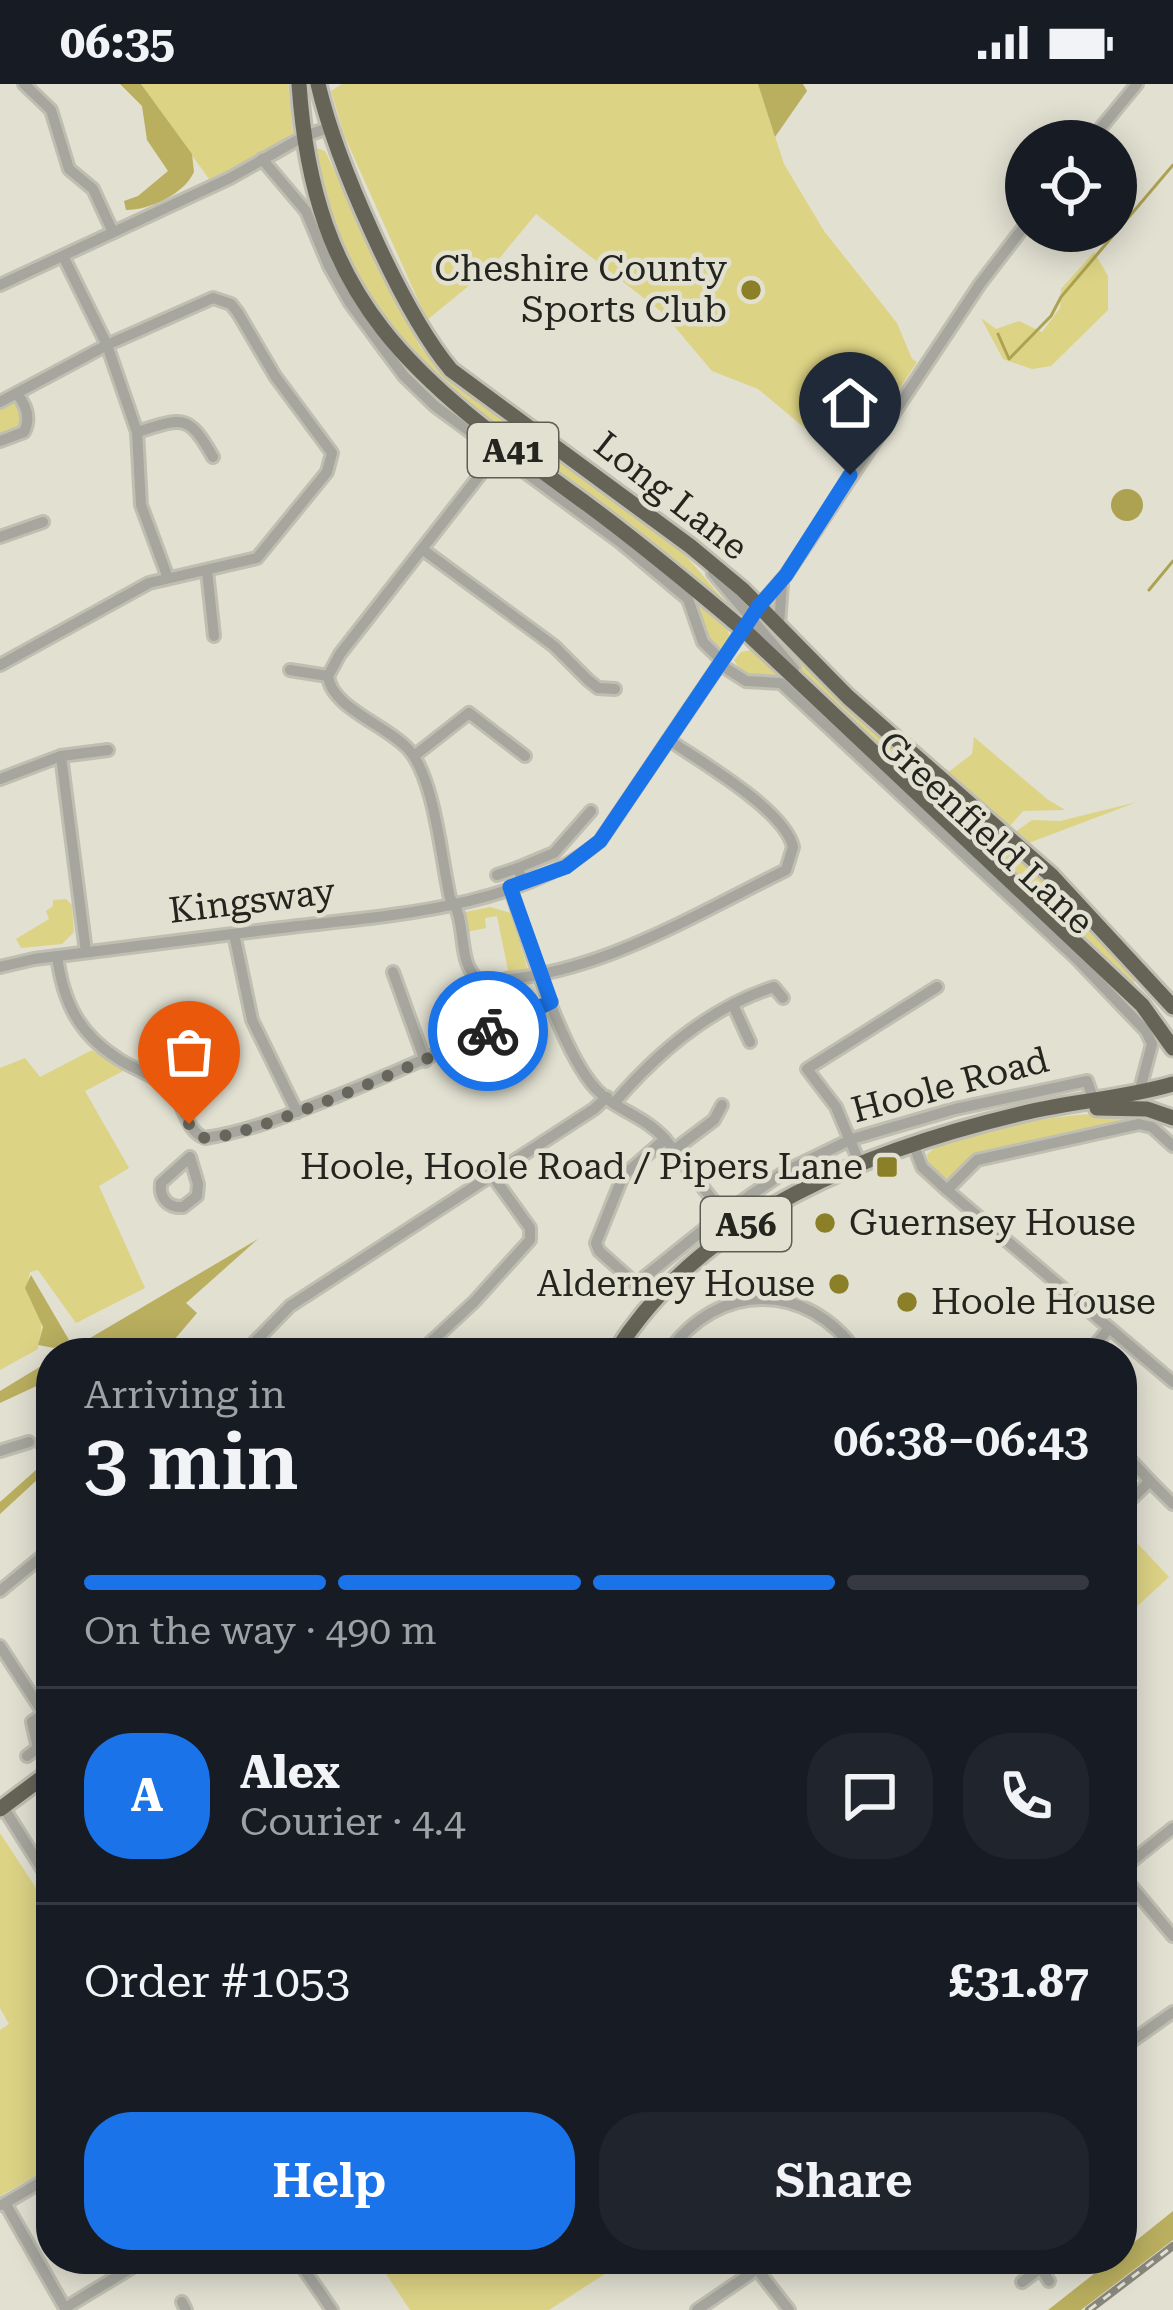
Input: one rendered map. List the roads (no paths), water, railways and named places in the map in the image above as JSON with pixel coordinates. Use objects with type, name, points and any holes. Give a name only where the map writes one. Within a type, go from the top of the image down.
[{"type":"highway","name":"Long Lane","points":[[299,84],[302,136],[316,198],[339,260],[399,352],[446,399],[682,576],[751,618]]},
{"type":"highway","name":"Long Lane","points":[[318,84],[330,127],[423,333],[451,370],[690,546],[751,618]]},
{"type":"highway","name":"Greenfield Lane","points":[[751,618],[779,628],[848,698],[1052,876],[1173,1007]]},
{"type":"highway","name":"Greenfield Lane","points":[[751,618],[827,708],[1142,1005],[1173,1048]]},
{"type":"highway","name":"Hoole Road","points":[[626,1338],[651,1303],[736,1231],[808,1186],[914,1146],[1034,1111],[1173,1084]]},
{"type":"highway","name":"Hoole Road","points":[[1034,1111],[1147,1109],[1173,1118]]},
{"type":"highway","points":[[2,1808],[36,1783]]},
{"type":"street","points":[[24,84],[51,110],[69,169],[93,189],[112,230]]},
{"type":"street","points":[[1107,120],[1137,84]]},
{"type":"street","points":[[0,285],[262,160],[302,136],[330,127]]},
{"type":"street","name":"Long Lane","points":[[262,160],[306,211],[329,266],[378,343],[436,406],[620,542],[688,599],[703,642],[722,664]]},
{"type":"street","name":"Kingsway","points":[[0,967],[454,903],[566,867],[600,841],[1005,251]]},
{"type":"street","points":[[63,256],[107,345],[137,432],[141,505],[168,578]]},
{"type":"street","points":[[0,402],[203,300],[223,300],[238,313],[275,376],[332,453],[327,472],[265,554],[247,563],[168,578],[75,622],[0,665]]},
{"type":"street","points":[[0,441],[24,432],[28,425],[26,408],[16,394]]},
{"type":"street","points":[[137,432],[176,420],[187,422],[197,429],[212,458]]},
{"type":"street","points":[[328,676],[340,654],[497,453]]},
{"type":"street","points":[[0,537],[43,522]]},
{"type":"street","points":[[422,549],[554,646],[598,688],[615,689]]},
{"type":"street","points":[[207,571],[214,636]]},
{"type":"street","points":[[779,628],[778,597],[786,575]]},
{"type":"street","name":"Greenfield Lane","points":[[722,664],[746,681],[781,682],[1090,972],[1152,1043],[1139,1093]]},
{"type":"street","points":[[290,670],[328,676]]},
{"type":"street","points":[[328,676],[337,697],[399,739],[414,756],[468,969],[475,979],[540,974],[609,957],[786,870],[794,848],[785,829],[748,795],[669,740]]},
{"type":"street","points":[[414,756],[469,713],[525,756]]},
{"type":"street","points":[[0,779],[61,756],[109,750]]},
{"type":"street","points":[[61,756],[86,952]]},
{"type":"street","points":[[497,875],[554,853],[590,818]]},
{"type":"street","points":[[518,868],[516,885],[540,974],[584,1071],[594,1087],[648,1121],[736,1231]]},
{"type":"street","points":[[235,934],[252,1020],[297,1112]]},
{"type":"street","points":[[57,956],[64,996],[78,1023],[116,1058],[164,1084],[195,1134],[190,1157],[198,1184],[196,1196],[183,1207],[171,1205],[162,1196],[160,1183],[190,1157]]},
{"type":"street","points":[[393,972],[425,1061]]},
{"type":"street","points":[[259,1338],[290,1306],[611,1100],[684,1031],[752,994],[774,987],[783,998]]},
{"type":"street","points":[[860,1164],[836,1107],[802,1072],[937,987]]},
{"type":"street","points":[[195,1134],[216,1136],[297,1112],[425,1061],[551,1002]]},
{"type":"street","points":[[734,1007],[750,1042]]},
{"type":"street","name":"Hoole Road","points":[[664,1138],[623,1176],[596,1243],[636,1284],[786,1171],[852,1139],[955,1109],[1087,1082],[1094,1101]]},
{"type":"street","points":[[674,1150],[714,1120],[722,1105]]},
{"type":"street","points":[[946,1190],[977,1160],[1139,1124],[1152,1127],[1173,1146]]},
{"type":"street","points":[[914,1146],[922,1167],[946,1190],[1121,1338]]},
{"type":"street","points":[[435,1338],[530,1240],[530,1228],[492,1175]]},
{"type":"street","points":[[681,1338],[718,1307],[764,1298],[788,1302],[825,1319],[843,1338]]},
{"type":"street","points":[[1101,1338],[1109,1328]]},
{"type":"street","points":[[1137,1352],[1173,1382]]},
{"type":"street","points":[[0,1451],[29,1442]]},
{"type":"street","points":[[1137,1467],[1173,1504]]},
{"type":"street","points":[[1137,1494],[1150,1481]]},
{"type":"street","points":[[0,1591],[36,1561]]},
{"type":"street","points":[[0,1646],[36,1702]]},
{"type":"street","points":[[27,1756],[36,1749]]},
{"type":"street","points":[[2,1808],[36,1860]]},
{"type":"street","points":[[1137,1859],[1173,1828]]},
{"type":"street","points":[[1137,1891],[1173,1936]]},
{"type":"street","points":[[1137,2037],[1173,2012]]},
{"type":"street","points":[[36,2185],[3,2204],[36,2260]]},
{"type":"street","points":[[44,2274],[65,2309],[122,2274]]},
{"type":"street","points":[[307,2274],[332,2310]]},
{"type":"street","points":[[697,2310],[750,2274]]},
{"type":"street","points":[[761,2274],[788,2310]]},
{"type":"street","points":[[1022,2282],[1033,2274]]},
{"type":"street","points":[[1045,2274],[1049,2281]]},
{"type":"waterway","points":[[998,334],[1009,359],[1051,316],[1061,297],[1173,165]]},
{"type":"waterway","points":[[1149,590],[1173,561]]},
{"type":"railway","points":[[1137,2273],[1173,2246]]},
{"type":"railway","points":[[1089,2310],[1136,2274]]},
{"type":"place","name":"Cheshire County Sports Club","points":[[751,290]]},
{"type":"place","name":"Hoole, Hoole Road / Pipers Lane","points":[[887,1167]]},
{"type":"place","name":"Guernsey House","points":[[825,1223]]},
{"type":"place","name":"Alderney House","points":[[839,1284]]},
{"type":"place","name":"Hoole House","points":[[907,1302]]}]
